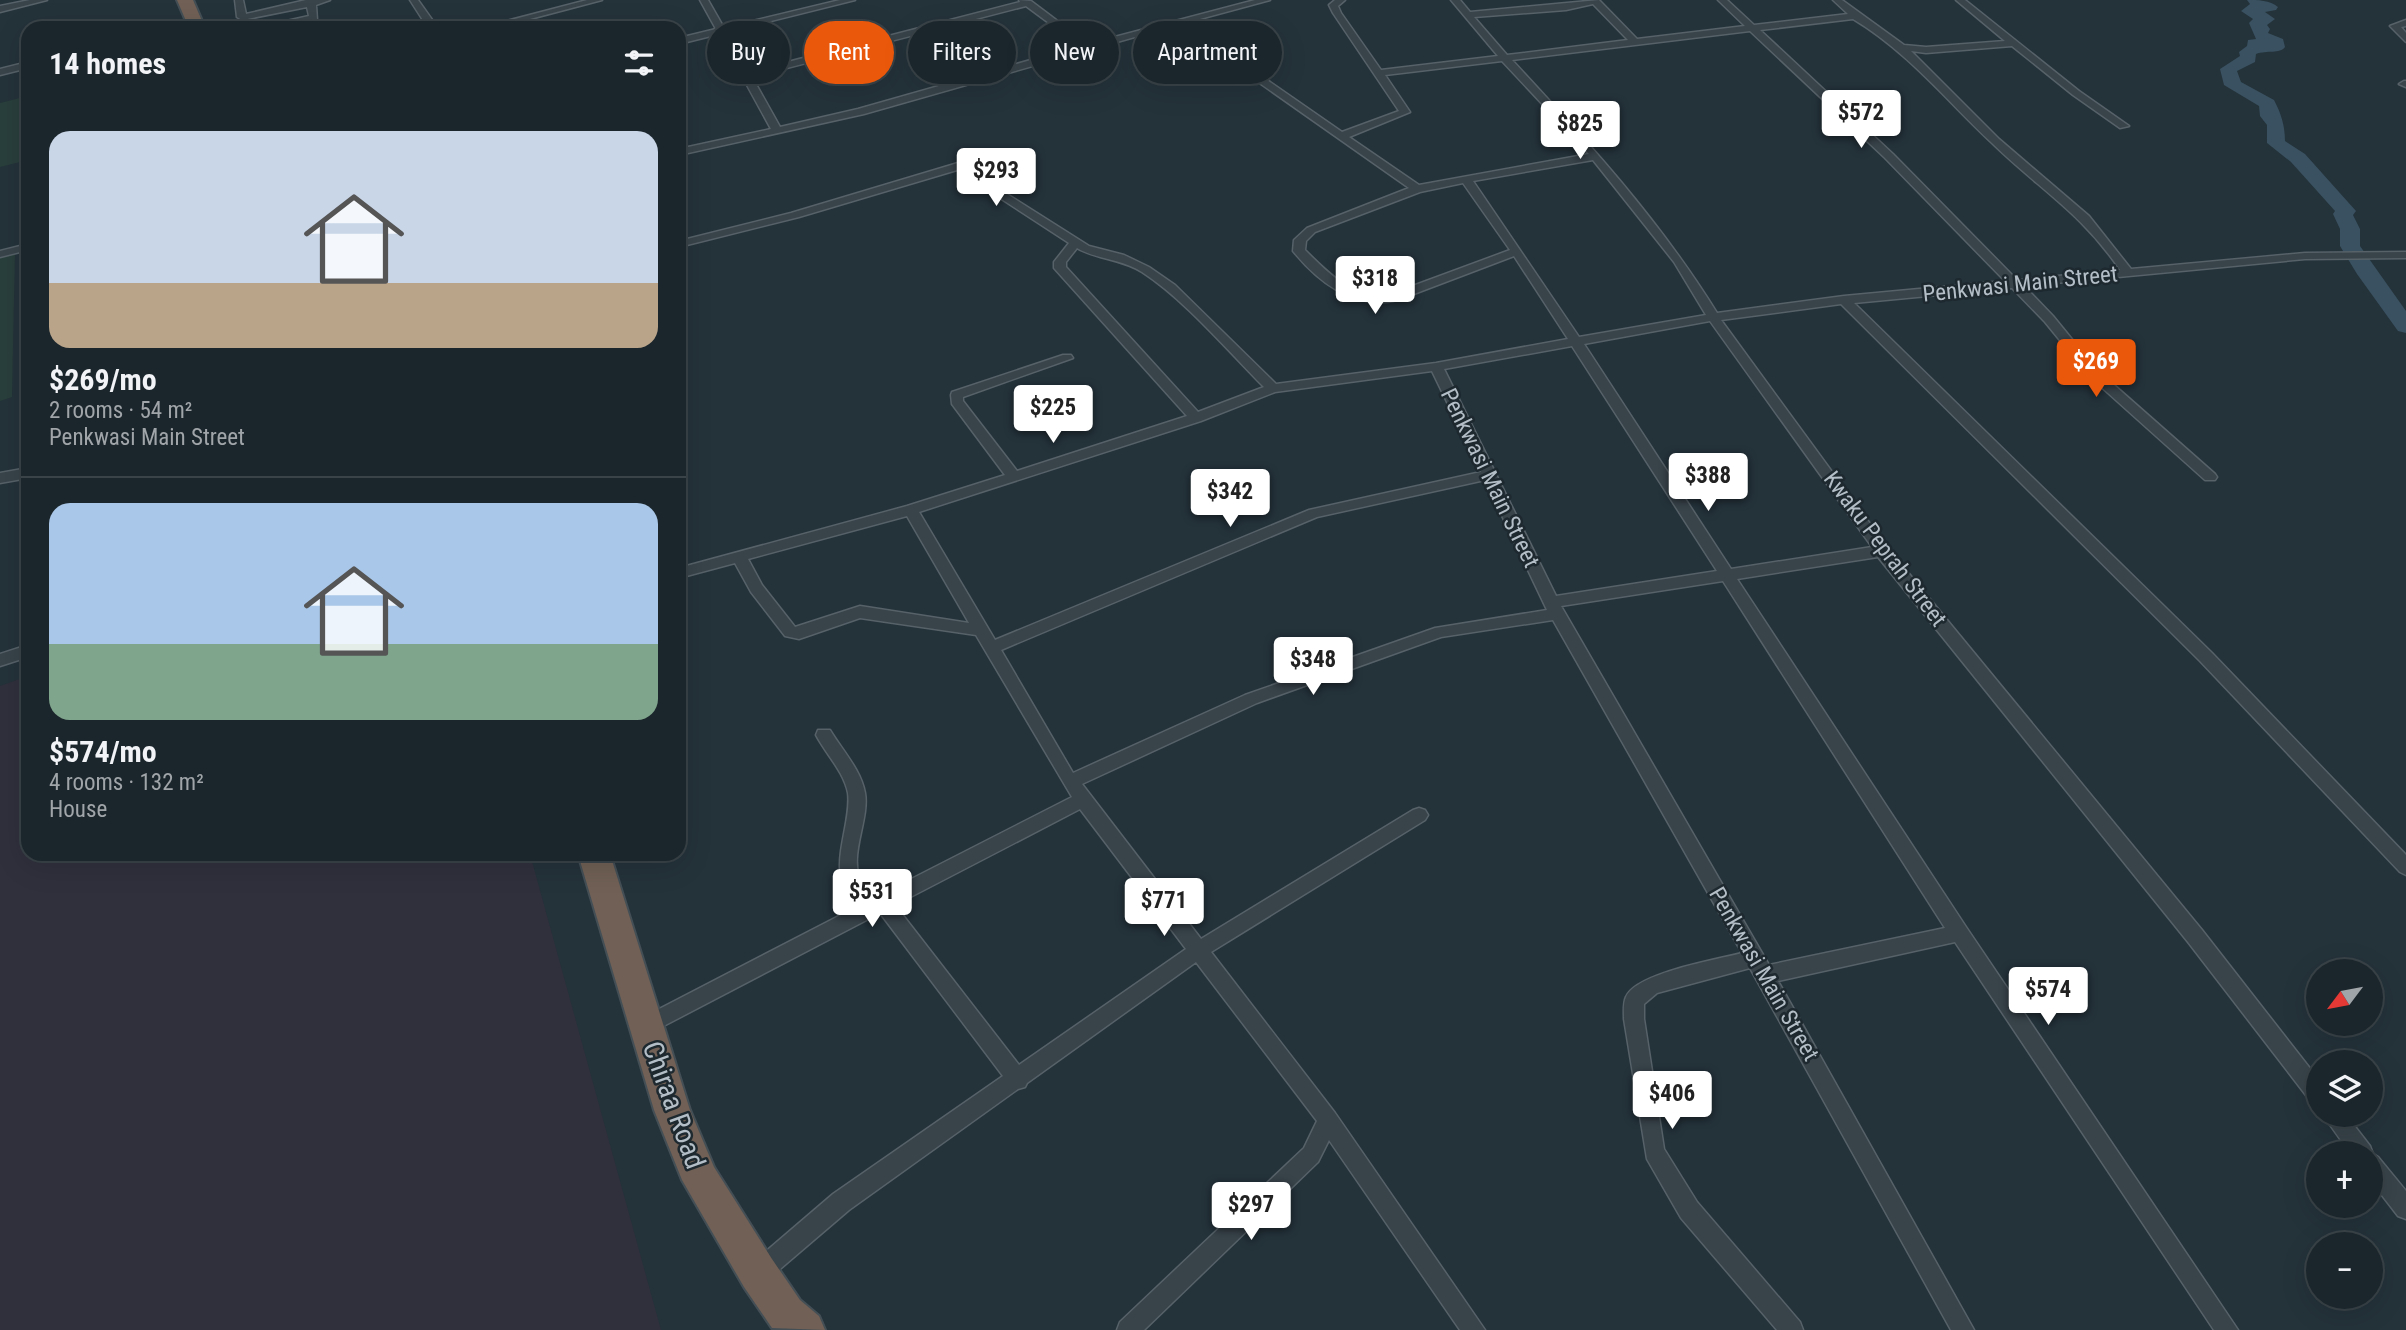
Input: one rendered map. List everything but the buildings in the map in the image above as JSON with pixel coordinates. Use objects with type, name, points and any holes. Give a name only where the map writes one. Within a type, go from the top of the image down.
[{"type":"highway","points":[[185,0],[191,21]]},
{"type":"highway","name":"Chiraa Road","points":[[596,861],[672,1110],[701,1180],[786,1314],[805,1330]]},
{"type":"street","points":[[0,9],[43,0]]},
{"type":"street","points":[[239,0],[243,21]]},
{"type":"street","points":[[242,17],[326,0]]},
{"type":"street","points":[[414,0],[428,21]]},
{"type":"street","points":[[532,21],[598,0]]},
{"type":"street","points":[[704,0],[716,21]]},
{"type":"street","points":[[770,21],[851,0]]},
{"type":"street","points":[[790,64],[1040,0]]},
{"type":"street","points":[[1187,21],[1266,0]]},
{"type":"street","points":[[1341,0],[1333,5],[1336,13],[1405,112],[1342,136]]},
{"type":"street","name":"Kwaku Peprah Street","points":[[1455,0],[1505,59],[1596,156],[1679,261],[1713,317],[1882,551],[2194,936],[2306,1079]]},
{"type":"street","points":[[1723,0],[1889,156],[2049,319],[2093,373],[2210,477]]},
{"type":"street","points":[[1837,0],[1855,16],[1881,30],[1905,48],[1997,143],[2085,218],[2110,246],[2128,273]]},
{"type":"street","points":[[1960,0],[2076,93],[2124,126]]},
{"type":"street","points":[[298,21],[314,18],[311,1]]},
{"type":"street","points":[[1469,15],[1566,7],[1595,1],[1633,41]]},
{"type":"street","points":[[1026,2],[1052,21]]},
{"type":"street","points":[[1379,74],[1855,16]]},
{"type":"street","points":[[2406,23],[2395,26],[2406,39]]},
{"type":"street","points":[[686,40],[707,36]]},
{"type":"street","points":[[1905,48],[1947,49],[2013,43]]},
{"type":"street","points":[[686,150],[860,112],[1030,63]]},
{"type":"street","points":[[0,72],[21,67]]},
{"type":"street","points":[[752,84],[777,131]]},
{"type":"street","points":[[1267,84],[1417,189]]},
{"type":"street","points":[[1517,251],[1394,297],[1377,300],[1356,296],[1313,265],[1299,251],[1300,240],[1311,230],[1417,189],[1596,156]]},
{"type":"street","points":[[686,242],[795,215],[958,166],[965,168],[1085,248],[1120,257],[1145,269],[1171,288],[1273,388]]},
{"type":"street","points":[[1466,179],[1517,251],[1574,343],[1959,933],[2227,1330]]},
{"type":"street","points":[[1075,242],[1060,262],[1060,268],[1196,418]]},
{"type":"street","points":[[0,254],[21,249]]},
{"type":"street","name":"Penkwasi Main Street","points":[[1963,1330],[1554,608],[1436,367],[1713,317],[1844,300],[2015,286],[2305,256],[2406,255]]},
{"type":"street","points":[[1844,300],[2206,657],[2406,867]]},
{"type":"street","points":[[1013,476],[957,401],[957,395],[1067,358]]},
{"type":"street","points":[[686,571],[911,510],[1196,418],[1273,388],[1436,367]]},
{"type":"street","points":[[0,478],[21,474]]},
{"type":"street","points":[[991,648],[1314,513],[1489,475]]},
{"type":"street","points":[[911,510],[1070,782],[1328,1120],[1474,1330]]},
{"type":"street","points":[[1070,782],[1251,699],[1440,632],[1727,574],[1882,551]]},
{"type":"street","points":[[739,556],[756,588],[790,632],[799,633],[860,612],[980,629]]},
{"type":"street","points":[[0,660],[21,653]]},
{"type":"street","points":[[824,735],[840,764],[851,775],[859,804],[849,878],[858,891],[882,902],[1018,1080]]},
{"type":"street","points":[[645,1026],[1083,799]]},
{"type":"street","points":[[758,1273],[841,1202],[1018,1080],[1199,950],[1419,815]]},
{"type":"street","points":[[1792,1330],[1689,1210],[1654,1152],[1634,1019],[1634,1000],[1652,986],[1959,933]]},
{"type":"street","points":[[1128,1330],[1311,1155],[1328,1120]]},
{"type":"street","points":[[2342,1127],[2354,1141]]},
{"type":"street","points":[[2383,1179],[2406,1208]]},
{"type":"shaded area","points":[[21,678],[21,861],[532,861],[661,1330],[0,1330],[0,686]]},
{"type":"green space","points":[[21,98],[21,162],[0,167],[0,103]]},
{"type":"green space","points":[[15,250],[12,397],[0,401],[0,254]]},
{"type":"waterway","points":[[2255,0],[2270,7],[2252,8],[2249,11],[2267,19],[2257,23],[2262,29],[2260,33],[2277,42],[2277,47],[2254,44],[2257,48],[2247,52],[2249,58],[2228,69],[2233,85],[2268,104],[2269,116],[2276,124],[2276,143],[2298,158],[2346,211],[2343,214],[2350,229],[2350,246],[2364,270],[2406,326]]}]
